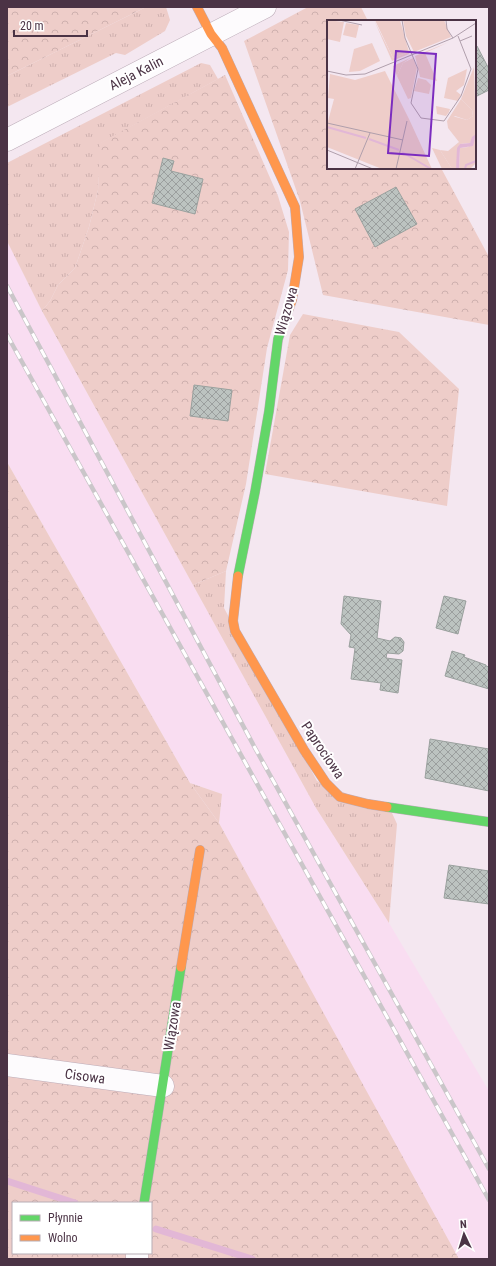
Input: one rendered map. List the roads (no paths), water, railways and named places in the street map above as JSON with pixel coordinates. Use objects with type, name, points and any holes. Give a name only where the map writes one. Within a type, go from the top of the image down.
[{"type":"street","name":"Wiązowa","points":[[197,7],[210,34],[222,48],[295,207],[299,258],[292,300],[278,339],[269,411],[255,492],[239,566],[234,604]]},
{"type":"street","name":"Aleja Kalin","points":[[7,140],[210,34],[265,7]]},
{"type":"street","name":"Paprociowa","points":[[234,604],[233,620],[235,631],[304,750],[326,783],[340,796],[368,804],[489,822]]},
{"type":"street","name":"Wiązowa","points":[[144,1202],[200,850]]},
{"type":"street","name":"Cisowa","points":[[7,1065],[163,1086]]},
{"type":"waterway","points":[[7,1181],[72,1202]]},
{"type":"waterway","points":[[156,1229],[252,1259]]},
{"type":"railway","points":[[7,286],[255,748],[489,1169]]},
{"type":"railway","points":[[7,335],[489,1200]]}]
